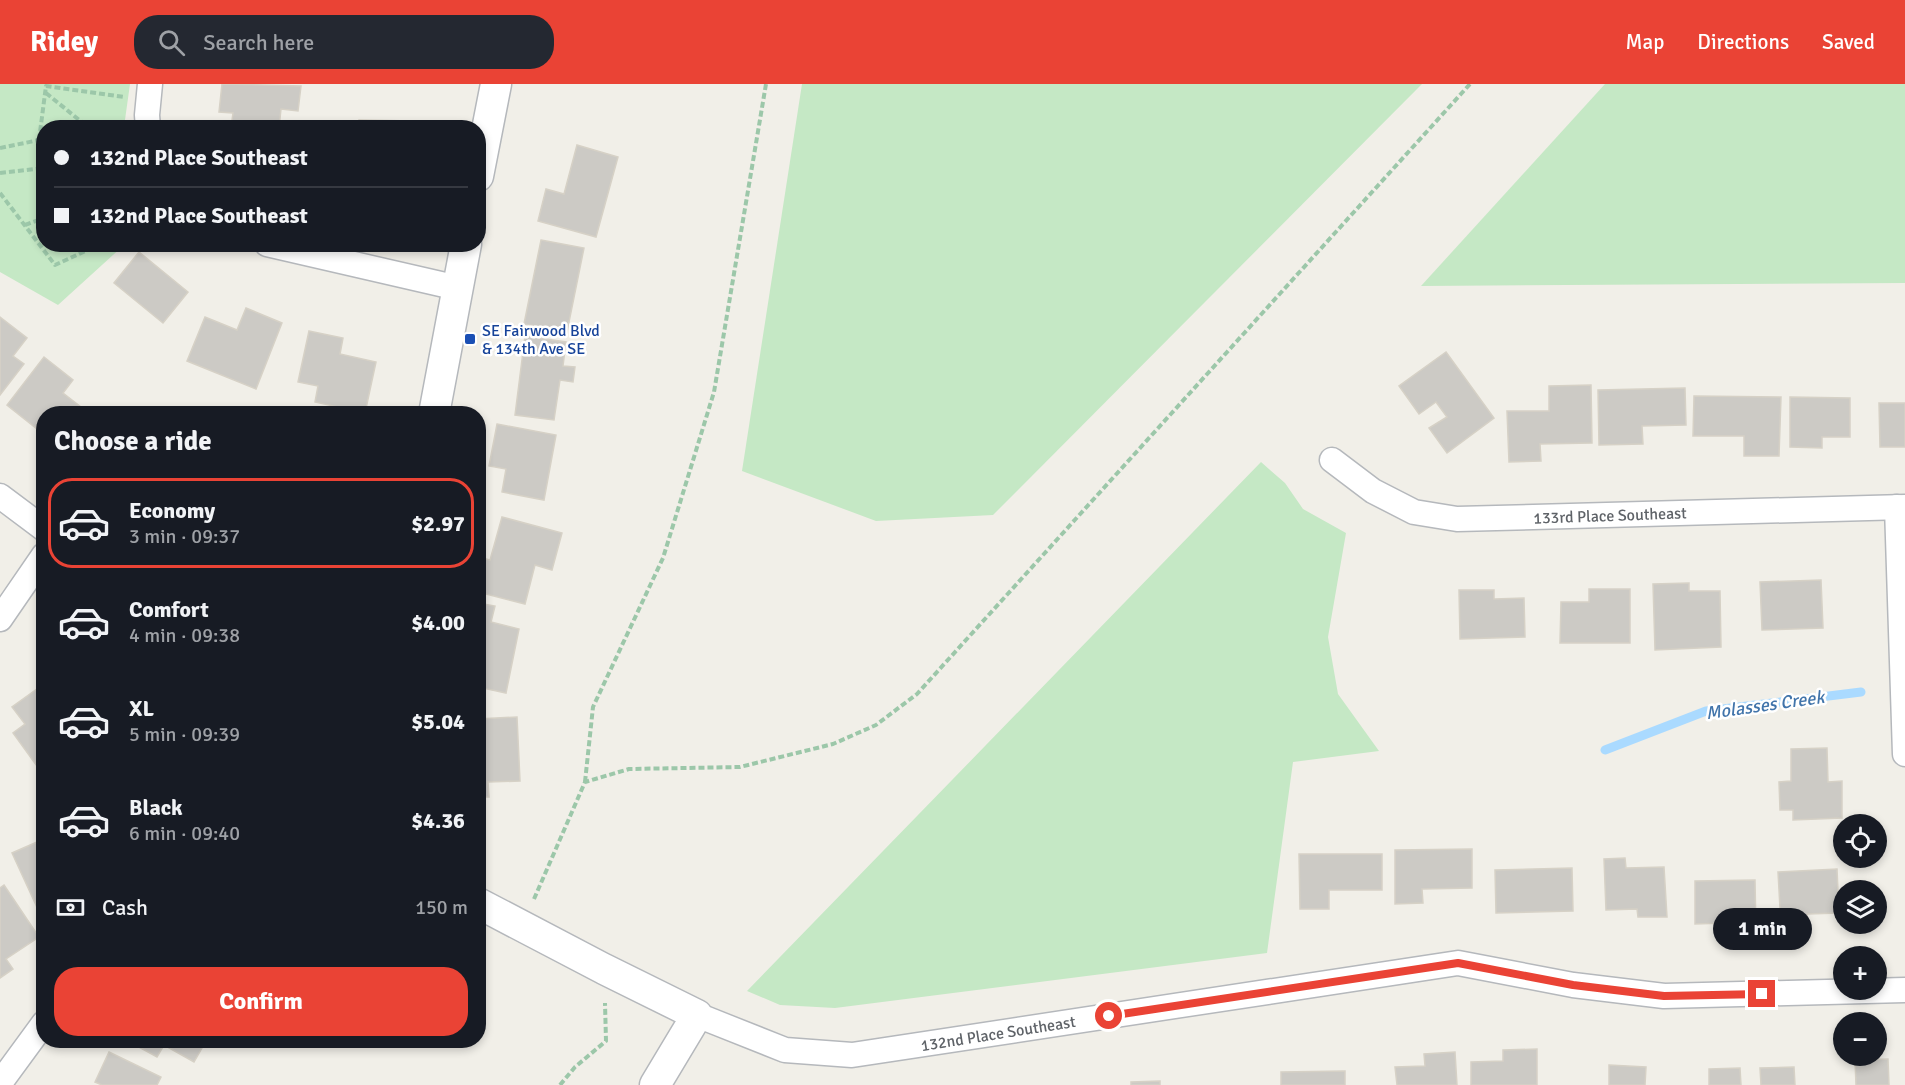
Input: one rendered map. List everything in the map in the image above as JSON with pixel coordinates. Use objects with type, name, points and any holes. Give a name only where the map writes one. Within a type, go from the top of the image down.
[{"type":"street","points":[[486,135],[496,84]]},
{"type":"street","points":[[148,120],[149,92]]},
{"type":"street","points":[[302,252],[458,288]]},
{"type":"street","points":[[436,406],[465,252]]},
{"type":"street","name":"133rd Place Southeast","points":[[1332,460],[1373,491],[1414,512],[1457,519],[1901,507]]},
{"type":"street","points":[[0,496],[36,523]]},
{"type":"street","points":[[1901,507],[1905,754]]},
{"type":"street","points":[[0,619],[36,567]]},
{"type":"street","name":"132nd Place Southeast","points":[[486,907],[697,1015],[785,1050],[852,1055],[1458,963],[1573,985],[1664,996],[1905,990]]},
{"type":"street","points":[[655,1085],[697,1015]]},
{"type":"street","points":[[0,1083],[36,1034]]},
{"type":"path","points":[[522,927],[585,782],[593,707],[663,558],[714,392],[766,84]]},
{"type":"path","points":[[585,782],[629,769],[740,766],[832,744],[876,725],[917,694],[1470,84]]},
{"type":"path","points":[[43,120],[46,86],[149,92]]},
{"type":"path","points":[[45,92],[79,120]]},
{"type":"path","points":[[0,148],[36,140]]},
{"type":"path","points":[[0,172],[36,169]]},
{"type":"path","points":[[0,193],[36,239]]},
{"type":"path","points":[[25,225],[36,221]]},
{"type":"path","points":[[46,252],[56,265],[84,252]]},
{"type":"path","points":[[560,1085],[575,1067],[606,1041],[604,969]]},
{"type":"green space","points":[[0,84],[130,84],[125,120],[36,120],[36,252],[116,252],[58,305],[0,272]]},
{"type":"green space","points":[[802,84],[1422,84],[993,515],[876,521],[742,471]]},
{"type":"green space","points":[[1605,84],[1905,84],[1905,283],[1421,286]]},
{"type":"green space","points":[[1261,462],[1285,483],[1303,509],[1346,533],[1328,637],[1338,694],[1379,751],[1293,762],[1267,953],[835,1008],[780,1005],[747,991]]},
{"type":"building","points":[[222,84],[301,86],[298,111],[281,109],[280,120],[232,120],[233,113],[219,112]]},
{"type":"building","points":[[577,145],[618,157],[596,237],[538,221],[546,189],[564,194]]},
{"type":"building","points":[[541,240],[584,248],[567,332],[524,324]]},
{"type":"building","points":[[139,252],[188,292],[163,323],[114,283]]},
{"type":"building","points":[[246,308],[282,323],[256,389],[187,361],[205,317],[237,330]]},
{"type":"building","points":[[0,317],[27,338],[13,356],[24,364],[0,395]]},
{"type":"building","points":[[309,331],[343,338],[340,354],[376,362],[367,406],[333,406],[315,402],[318,386],[298,382]]},
{"type":"building","points":[[525,336],[566,342],[563,366],[575,367],[573,382],[560,380],[554,420],[515,415]]},
{"type":"building","points":[[1446,352],[1494,418],[1447,453],[1429,428],[1447,417],[1436,402],[1419,414],[1399,386]]},
{"type":"building","points":[[44,357],[73,380],[63,393],[80,406],[36,406],[36,428],[7,405]]},
{"type":"building","points":[[1591,385],[1592,443],[1540,444],[1541,461],[1509,462],[1507,411],[1549,411],[1549,386]]},
{"type":"building","points":[[1685,388],[1686,425],[1642,426],[1643,444],[1599,445],[1598,390]]},
{"type":"building","points":[[1694,396],[1781,397],[1779,456],[1744,456],[1744,436],[1693,436]]},
{"type":"building","points":[[1790,397],[1850,398],[1850,437],[1822,437],[1822,448],[1790,447]]},
{"type":"building","points":[[1879,403],[1905,403],[1905,447],[1880,447]]},
{"type":"building","points":[[497,424],[556,435],[544,500],[502,492],[506,469],[489,466]]},
{"type":"building","points":[[502,517],[562,533],[552,570],[535,565],[525,604],[486,594],[486,559],[490,560]]},
{"type":"building","points":[[1821,580],[1823,628],[1762,630],[1760,582]]},
{"type":"building","points":[[1689,583],[1689,591],[1720,591],[1721,647],[1655,650],[1653,584]]},
{"type":"building","points":[[1589,589],[1630,589],[1630,643],[1560,643],[1561,602],[1589,602]]},
{"type":"building","points":[[1459,590],[1494,590],[1494,599],[1524,598],[1525,637],[1460,639]]},
{"type":"building","points":[[486,604],[495,606],[491,622],[519,629],[506,693],[486,689]]},
{"type":"building","points":[[36,690],[36,765],[13,733],[25,724],[12,707]]},
{"type":"building","points":[[517,717],[520,781],[488,782],[489,797],[486,797],[486,719]]},
{"type":"building","points":[[1827,748],[1828,782],[1842,781],[1842,814],[1833,814],[1833,818],[1793,820],[1793,810],[1780,810],[1779,782],[1791,781],[1791,749]]},
{"type":"building","points":[[36,842],[36,905],[12,853]]},
{"type":"building","points":[[1472,849],[1472,888],[1422,889],[1423,903],[1395,904],[1395,850]]},
{"type":"building","points":[[1299,854],[1382,854],[1382,890],[1329,890],[1329,909],[1300,909]]},
{"type":"building","points":[[1625,858],[1626,868],[1664,867],[1667,917],[1638,917],[1637,909],[1606,910],[1604,859]]},
{"type":"building","points":[[1572,868],[1573,911],[1496,913],[1495,870]]},
{"type":"building","points":[[1837,869],[1838,880],[1833,880],[1833,913],[1807,914],[1807,925],[1781,926],[1778,872]]},
{"type":"building","points":[[1755,880],[1756,932],[1726,932],[1726,923],[1695,924],[1695,881]]},
{"type":"building","points":[[4,885],[36,933],[36,939],[6,959],[13,969],[0,978],[0,888]]},
{"type":"building","points":[[141,1048],[162,1048],[157,1057]]},
{"type":"building","points":[[169,1048],[202,1048],[194,1062]]},
{"type":"building","points":[[1537,1049],[1537,1085],[1471,1085],[1471,1062],[1503,1061],[1503,1050]]},
{"type":"building","points":[[109,1052],[161,1077],[157,1085],[102,1085],[95,1082]]},
{"type":"building","points":[[1455,1052],[1457,1085],[1397,1085],[1395,1067],[1425,1066],[1424,1054]]},
{"type":"building","points":[[1887,1059],[1889,1085],[1856,1085],[1855,1066],[1887,1066]]},
{"type":"building","points":[[1609,1065],[1646,1067],[1645,1085],[1609,1085]]},
{"type":"building","points":[[1794,1067],[1795,1085],[1761,1085],[1760,1068]]},
{"type":"building","points":[[1740,1068],[1741,1085],[1709,1085],[1709,1069]]},
{"type":"building","points":[[1345,1071],[1345,1085],[1281,1085],[1281,1072]]},
{"type":"building","points":[[1160,1081],[1160,1085],[1131,1085],[1131,1082]]},
{"type":"waterway","name":"Molasses Creek","points":[[1605,750],[1706,711],[1861,692]]},
{"type":"place","name":"SE Fairwood Blvd & 134th Ave SE","points":[[470,339]]},
{"type":"route","points":[[1109,1016],[1458,963],[1573,985],[1664,996],[1762,994]]}]
